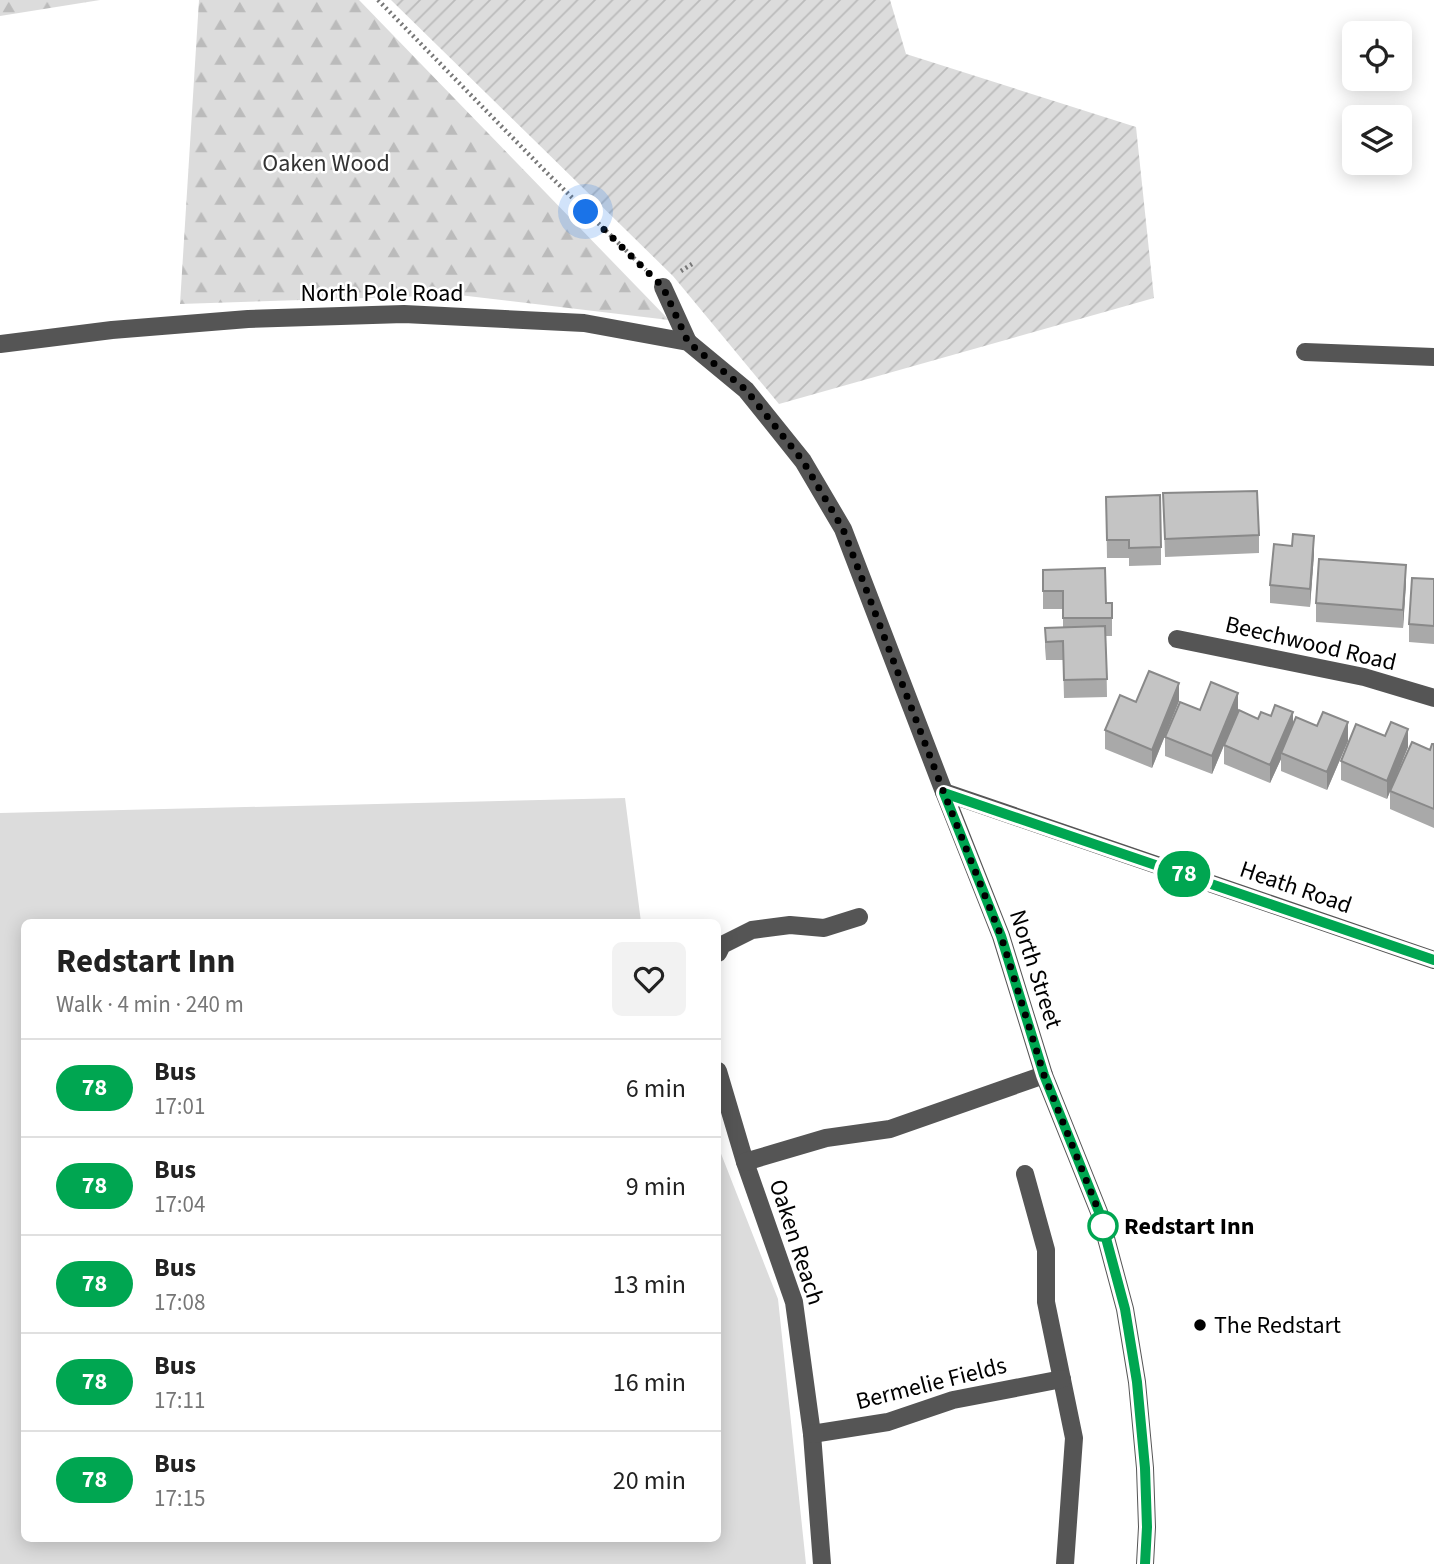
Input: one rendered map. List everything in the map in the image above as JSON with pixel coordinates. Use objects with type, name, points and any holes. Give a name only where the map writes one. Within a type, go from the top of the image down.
[{"type":"street","points":[[663,287],[688,342]]},
{"type":"street","name":"North Pole Road","points":[[0,344],[112,330],[248,319],[404,314],[584,323],[688,342],[746,390]]},
{"type":"street","points":[[1305,352],[1434,357]]},
{"type":"street","name":"North Street","points":[[746,390],[803,461],[843,529],[1001,936],[1044,1075],[1099,1212],[1125,1309],[1137,1382],[1145,1468],[1145,1564]]},
{"type":"street","name":"Beechwood Road","points":[[1177,639],[1364,677],[1434,698]]},
{"type":"street","name":"Heath Road","points":[[944,793],[1434,960]]},
{"type":"street","points":[[721,947],[752,930],[790,925],[824,928],[859,917]]},
{"type":"street","name":"Oaken Reach","points":[[822,1564],[812,1434],[794,1302],[745,1162],[826,1138],[890,1129],[1044,1075]]},
{"type":"street","points":[[721,1081],[745,1162]]},
{"type":"street","points":[[1025,1174],[1046,1250],[1046,1302],[1074,1438],[1065,1564]]},
{"type":"street","name":"Bermelie Fields","points":[[812,1434],[888,1422],[953,1400],[1062,1379]]},
{"type":"path","points":[[378,0],[663,287]]},
{"type":"green space","points":[[0,0],[100,0],[0,16]]},
{"type":"green space","name":"Oaken Wood","points":[[199,0],[359,0],[669,320],[459,295],[180,304]]},
{"type":"green space","points":[[391,0],[890,0],[906,54],[1136,127],[1154,298],[779,404],[673,276]]},
{"type":"green space","points":[[625,798],[641,919],[21,919],[21,1542],[721,1542],[721,1154],[778,1299],[806,1564],[0,1564],[0,813]]},
{"type":"building","points":[[1257,491],[1259,535],[1165,539],[1163,493]]},
{"type":"building","points":[[1160,495],[1161,547],[1129,548],[1129,540],[1107,540],[1106,497]]},
{"type":"building","points":[[1293,534],[1314,536],[1310,589],[1270,585],[1274,544],[1292,546]]},
{"type":"building","points":[[1319,559],[1406,565],[1403,610],[1316,603]]},
{"type":"building","points":[[1105,568],[1106,603],[1112,603],[1112,618],[1063,618],[1063,591],[1043,591],[1043,570]]},
{"type":"building","points":[[1412,578],[1434,579],[1434,626],[1409,624]]},
{"type":"building","points":[[1105,626],[1107,679],[1064,680],[1063,641],[1046,642],[1045,628]]},
{"type":"building","points":[[1149,671],[1179,683],[1152,750],[1105,730],[1120,695],[1136,702]]},
{"type":"building","points":[[1211,682],[1238,693],[1212,756],[1165,737],[1180,702],[1200,710]]},
{"type":"building","points":[[1275,705],[1293,712],[1270,765],[1224,745],[1239,710],[1258,719],[1261,712],[1271,716]]},
{"type":"building","points":[[1323,712],[1348,722],[1327,772],[1281,753],[1296,717],[1317,726]]},
{"type":"building","points":[[1391,722],[1408,729],[1387,781],[1341,761],[1356,724],[1385,736]]},
{"type":"building","points":[[1412,742],[1430,750],[1434,744],[1434,809],[1390,791]]},
{"type":"bus line","name":"78","points":[[1145,1564],[1145,1468],[1137,1382],[1125,1309],[1099,1212],[1044,1075],[1001,936],[944,793],[1434,960]]},
{"type":"place","name":"Redstart Inn","points":[[1103,1226]]},
{"type":"place","name":"The Redstart","points":[[1200,1325]]},
{"type":"route","points":[[586,212],[663,287],[688,342],[746,390],[803,461],[843,529],[1001,936],[1044,1075],[1099,1212],[1105,1236],[1103,1226]]}]
